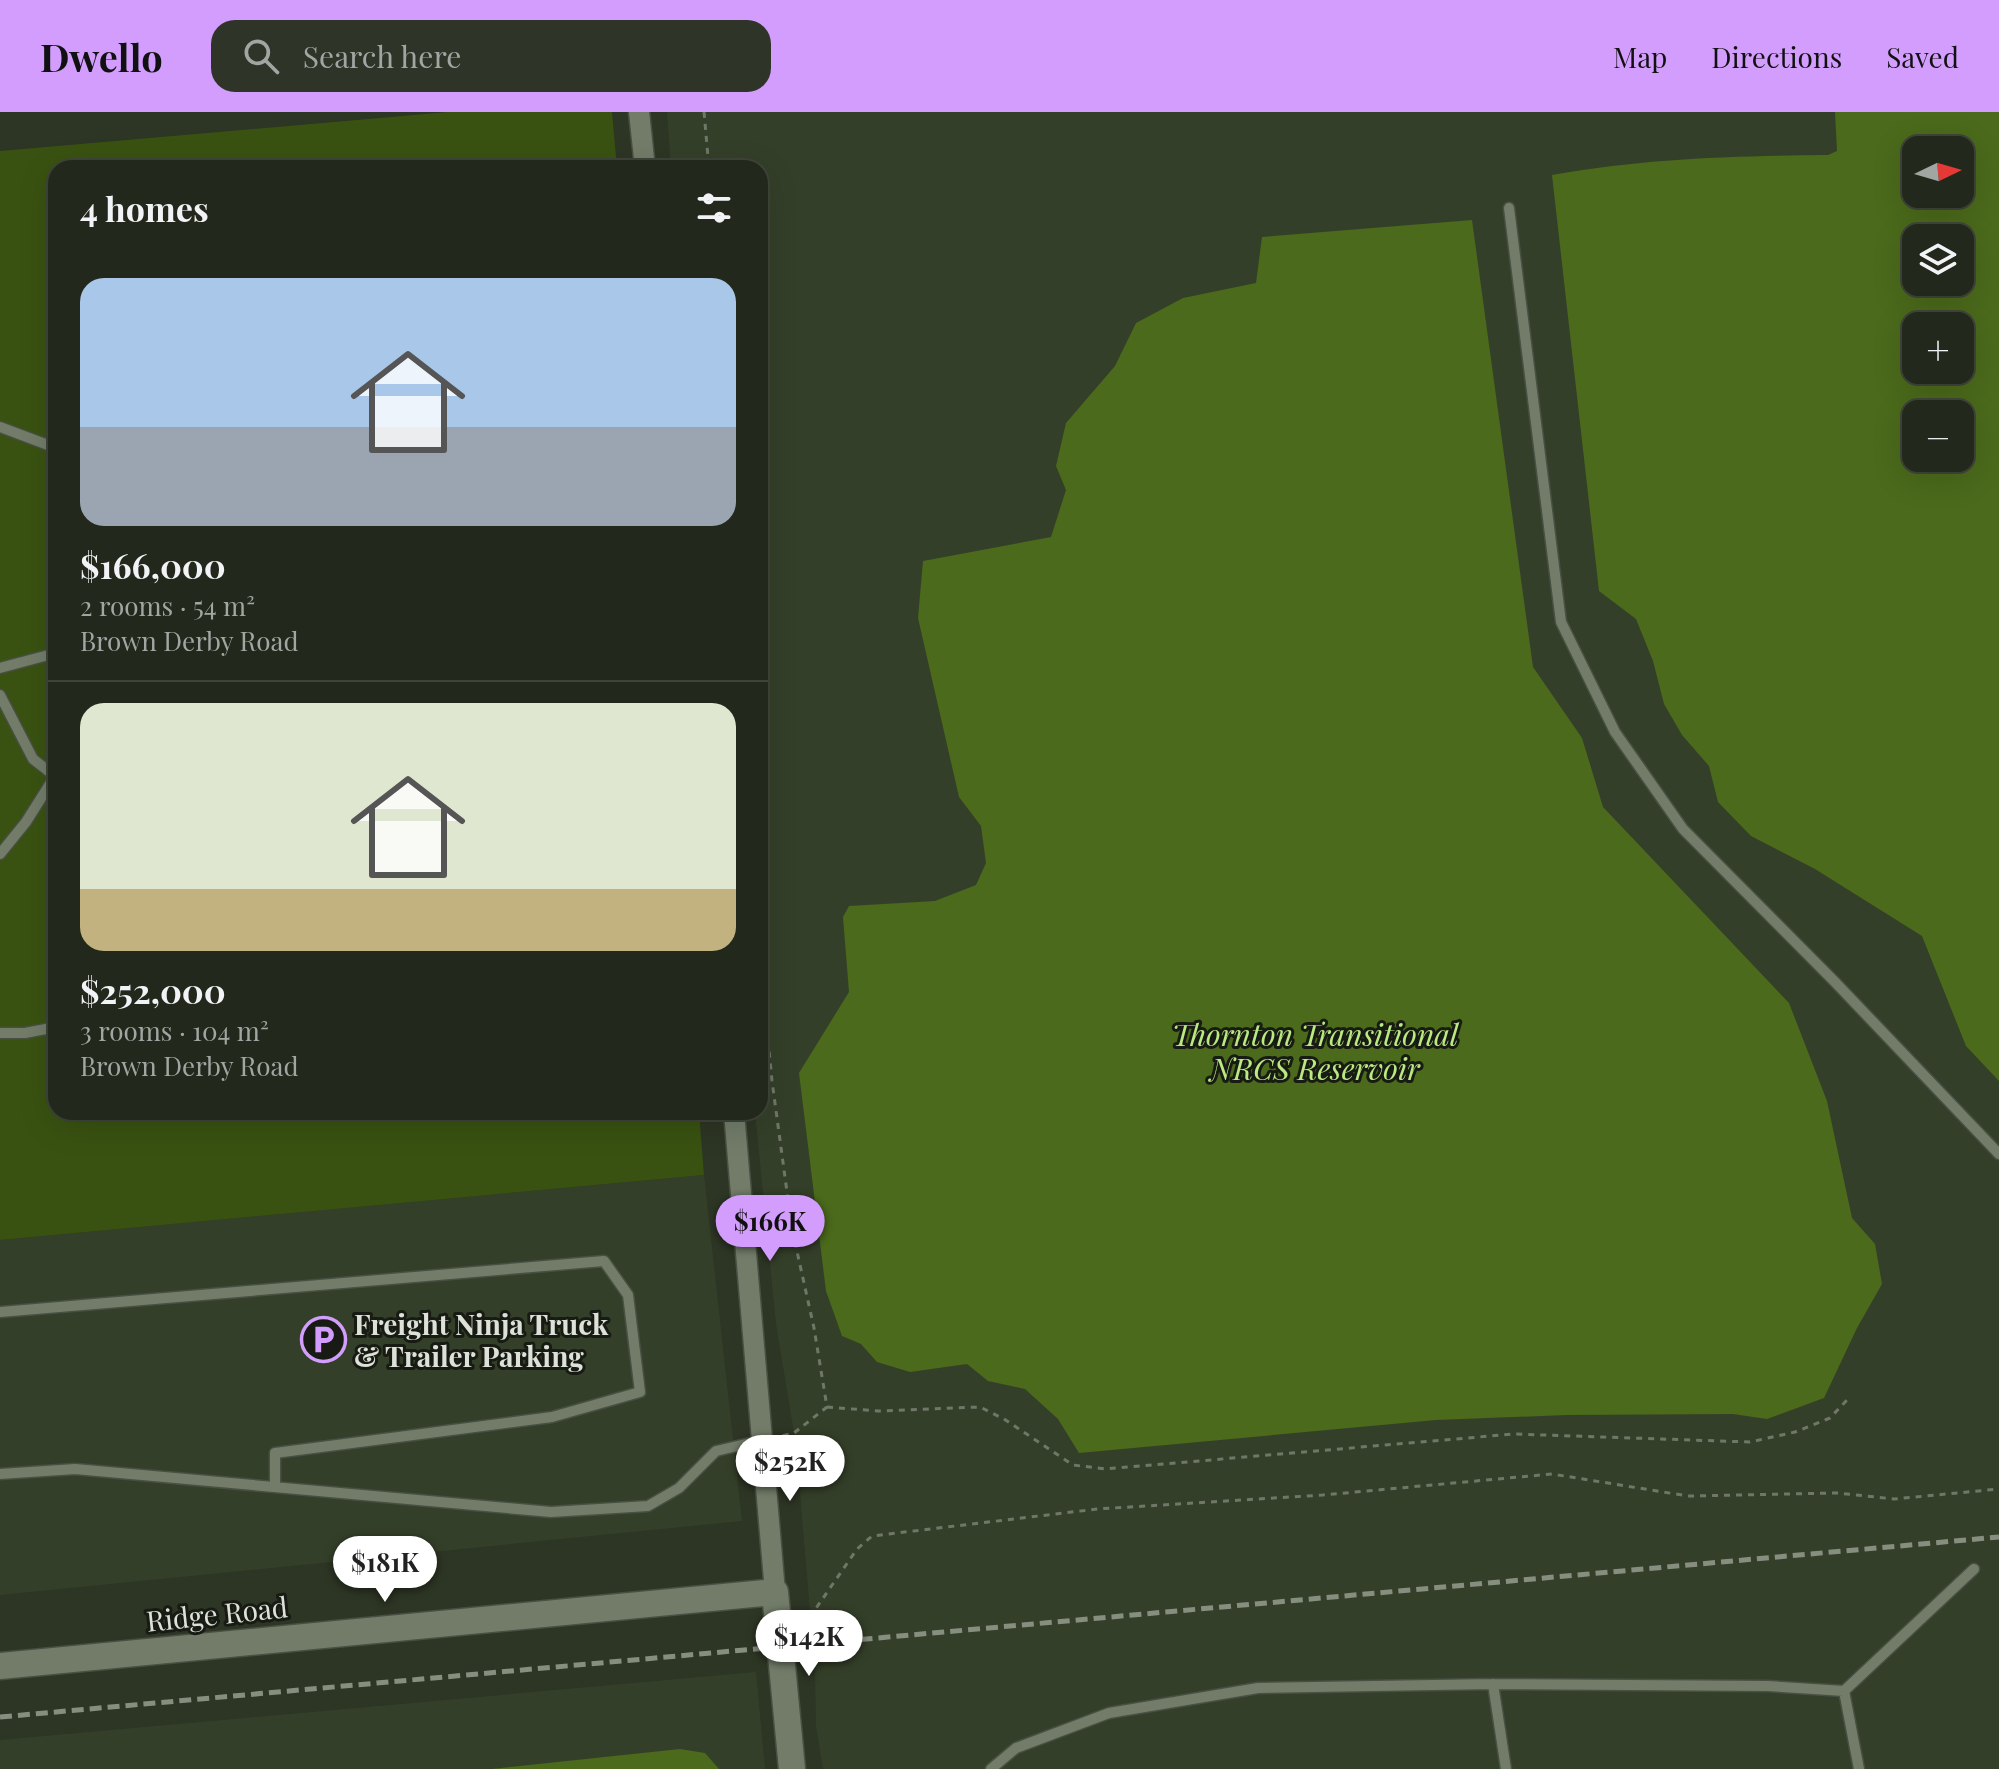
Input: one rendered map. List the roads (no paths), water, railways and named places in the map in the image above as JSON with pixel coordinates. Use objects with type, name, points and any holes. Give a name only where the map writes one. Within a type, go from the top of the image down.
[{"type":"street","points":[[639,112],[644,160]]},
{"type":"street","points":[[735,1120],[792,1769]]},
{"type":"street","name":"Ridge Road","points":[[0,1666],[775,1592]]},
{"type":"lane","points":[[1509,208],[1561,622],[1615,732],[1683,829],[1999,1154]]},
{"type":"lane","points":[[0,427],[48,445]]},
{"type":"lane","points":[[0,668],[48,655]]},
{"type":"lane","points":[[0,695],[33,759],[48,771]]},
{"type":"lane","points":[[0,854],[26,822],[48,787]]},
{"type":"lane","points":[[0,1033],[48,1029]]},
{"type":"lane","points":[[0,1312],[604,1261],[628,1295],[640,1392],[552,1417],[275,1453],[275,1485]]},
{"type":"lane","points":[[0,1474],[75,1469],[551,1512],[648,1506],[679,1488],[716,1451],[763,1440]]},
{"type":"lane","points":[[991,1769],[1016,1748],[1109,1713],[1258,1688],[1493,1684],[1768,1686],[1844,1691],[1974,1569]]},
{"type":"lane","points":[[1493,1684],[1506,1769]]},
{"type":"lane","points":[[1844,1691],[1859,1769]]},
{"type":"water","points":[[1835,112],[1999,112],[1999,1081],[1966,1046],[1922,936],[1815,869],[1751,836],[1718,802],[1709,766],[1682,735],[1664,704],[1653,661],[1636,619],[1599,591],[1552,175],[1656,161],[1828,155],[1837,151]]},
{"type":"water","name":"Thornton Transitional NRCS Reservoir","points":[[1472,220],[1533,667],[1582,738],[1603,807],[1789,1003],[1827,1101],[1852,1218],[1875,1244],[1882,1284],[1824,1398],[1767,1419],[1733,1414],[1436,1420],[1079,1453],[1058,1419],[1025,1389],[988,1381],[967,1364],[910,1372],[877,1362],[861,1344],[842,1336],[826,1291],[799,1073],[849,992],[843,917],[849,906],[935,901],[976,885],[986,863],[981,826],[959,797],[918,618],[923,561],[1051,537],[1066,490],[1056,466],[1066,423],[1115,366],[1136,323],[1183,298],[1256,283],[1262,237]]},
{"type":"water","points":[[680,1749],[705,1753],[719,1769],[492,1769]]},
{"type":"railway","points":[[0,1717],[1999,1537]]},
{"type":"place","name":"Freight Ninja Truck & Trailer Parking","points":[[323,1339]]}]
